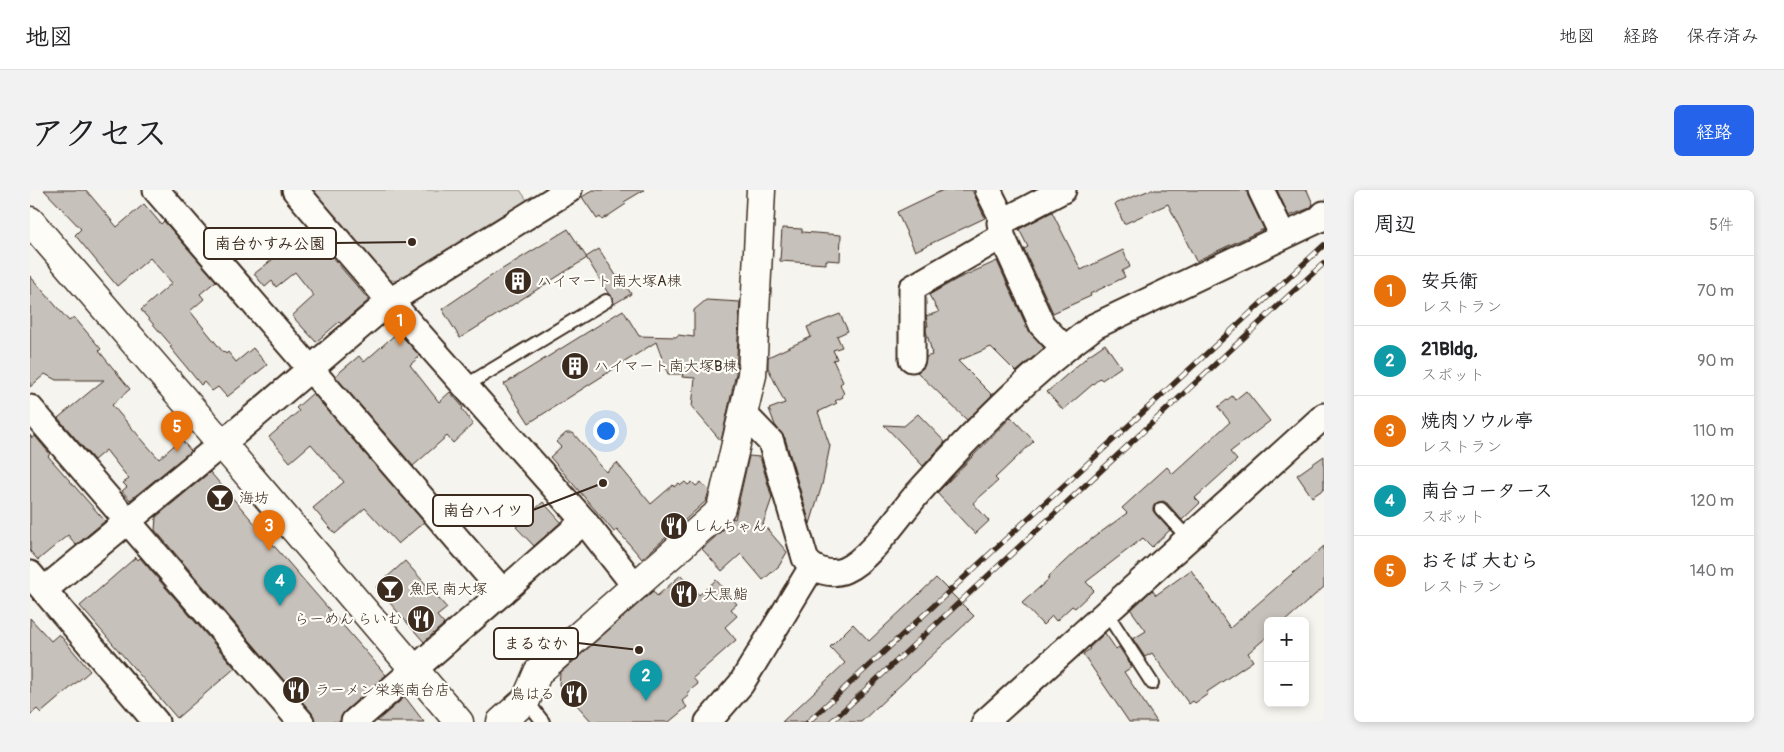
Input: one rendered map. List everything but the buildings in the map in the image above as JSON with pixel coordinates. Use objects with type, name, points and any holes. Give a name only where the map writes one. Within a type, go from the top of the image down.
[{"type":"street","points":[[156,190],[503,592]]},
{"type":"street","points":[[295,190],[584,521],[635,586]]},
{"type":"street","points":[[156,722],[37,582],[128,520],[222,444],[390,301],[569,190]]},
{"type":"street","points":[[501,722],[526,700],[538,672],[716,515],[721,508],[752,375],[761,190]]},
{"type":"street","points":[[988,190],[1000,214],[1001,230],[1042,325],[1064,348]]},
{"type":"street","points":[[912,359],[912,288],[1064,190]]},
{"type":"street","points":[[1261,190],[1283,236]]},
{"type":"street","points":[[743,412],[771,442],[804,558],[812,568],[823,572],[844,571],[863,559],[918,494],[986,422],[1064,348],[1095,326],[1318,220],[1324,214]]},
{"type":"street","points":[[30,222],[459,722]]},
{"type":"street","points":[[30,408],[301,722]]},
{"type":"street","points":[[985,722],[1324,416]]},
{"type":"street","points":[[354,722],[584,521]]},
{"type":"street","points":[[708,722],[741,684],[812,568]]},
{"type":"lane","points":[[465,386],[606,301]]},
{"type":"lane","points":[[1161,510],[1188,538]]},
{"type":"lane","points":[[1106,612],[1152,683]]},
{"type":"lane","points":[[526,700],[543,722]]},
{"type":"shaded area","points":[[313,190],[520,190],[529,203],[404,281],[390,280]]},
{"type":"railway","points":[[808,722],[1324,245]]},
{"type":"railway","points":[[831,722],[1324,263]]},
{"type":"place","name":"南台かすみ公園","points":[[412,242]]},
{"type":"place","name":"ハイマート南大塚A棟","points":[[518,281]]},
{"type":"place","name":"安兵衛","points":[[400,346]]},
{"type":"place","name":"ハイマート南大塚B棟","points":[[575,366]]},
{"type":"place","name":"おそば 大むら","points":[[177,452]]},
{"type":"place","name":"南台ハイツ","points":[[603,483]]},
{"type":"place","name":"海坊","points":[[220,498]]},
{"type":"place","name":"しんちゃん","points":[[674,526]]},
{"type":"place","name":"焼肉ソウル亭","points":[[269,551]]},
{"type":"place","name":"魚民 南大塚","points":[[390,589]]},
{"type":"place","name":"大黒鮨","points":[[684,594]]},
{"type":"place","name":"南台コータース","points":[[280,606]]},
{"type":"place","name":"らーめん らいむ","points":[[421,619]]},
{"type":"place","name":"まるなか","points":[[639,650]]},
{"type":"place","name":"ラーメン栄楽南台店","points":[[296,690]]},
{"type":"place","name":"鳥はる","points":[[574,694]]},
{"type":"place","name":"21Bldg,","points":[[646,701]]}]
